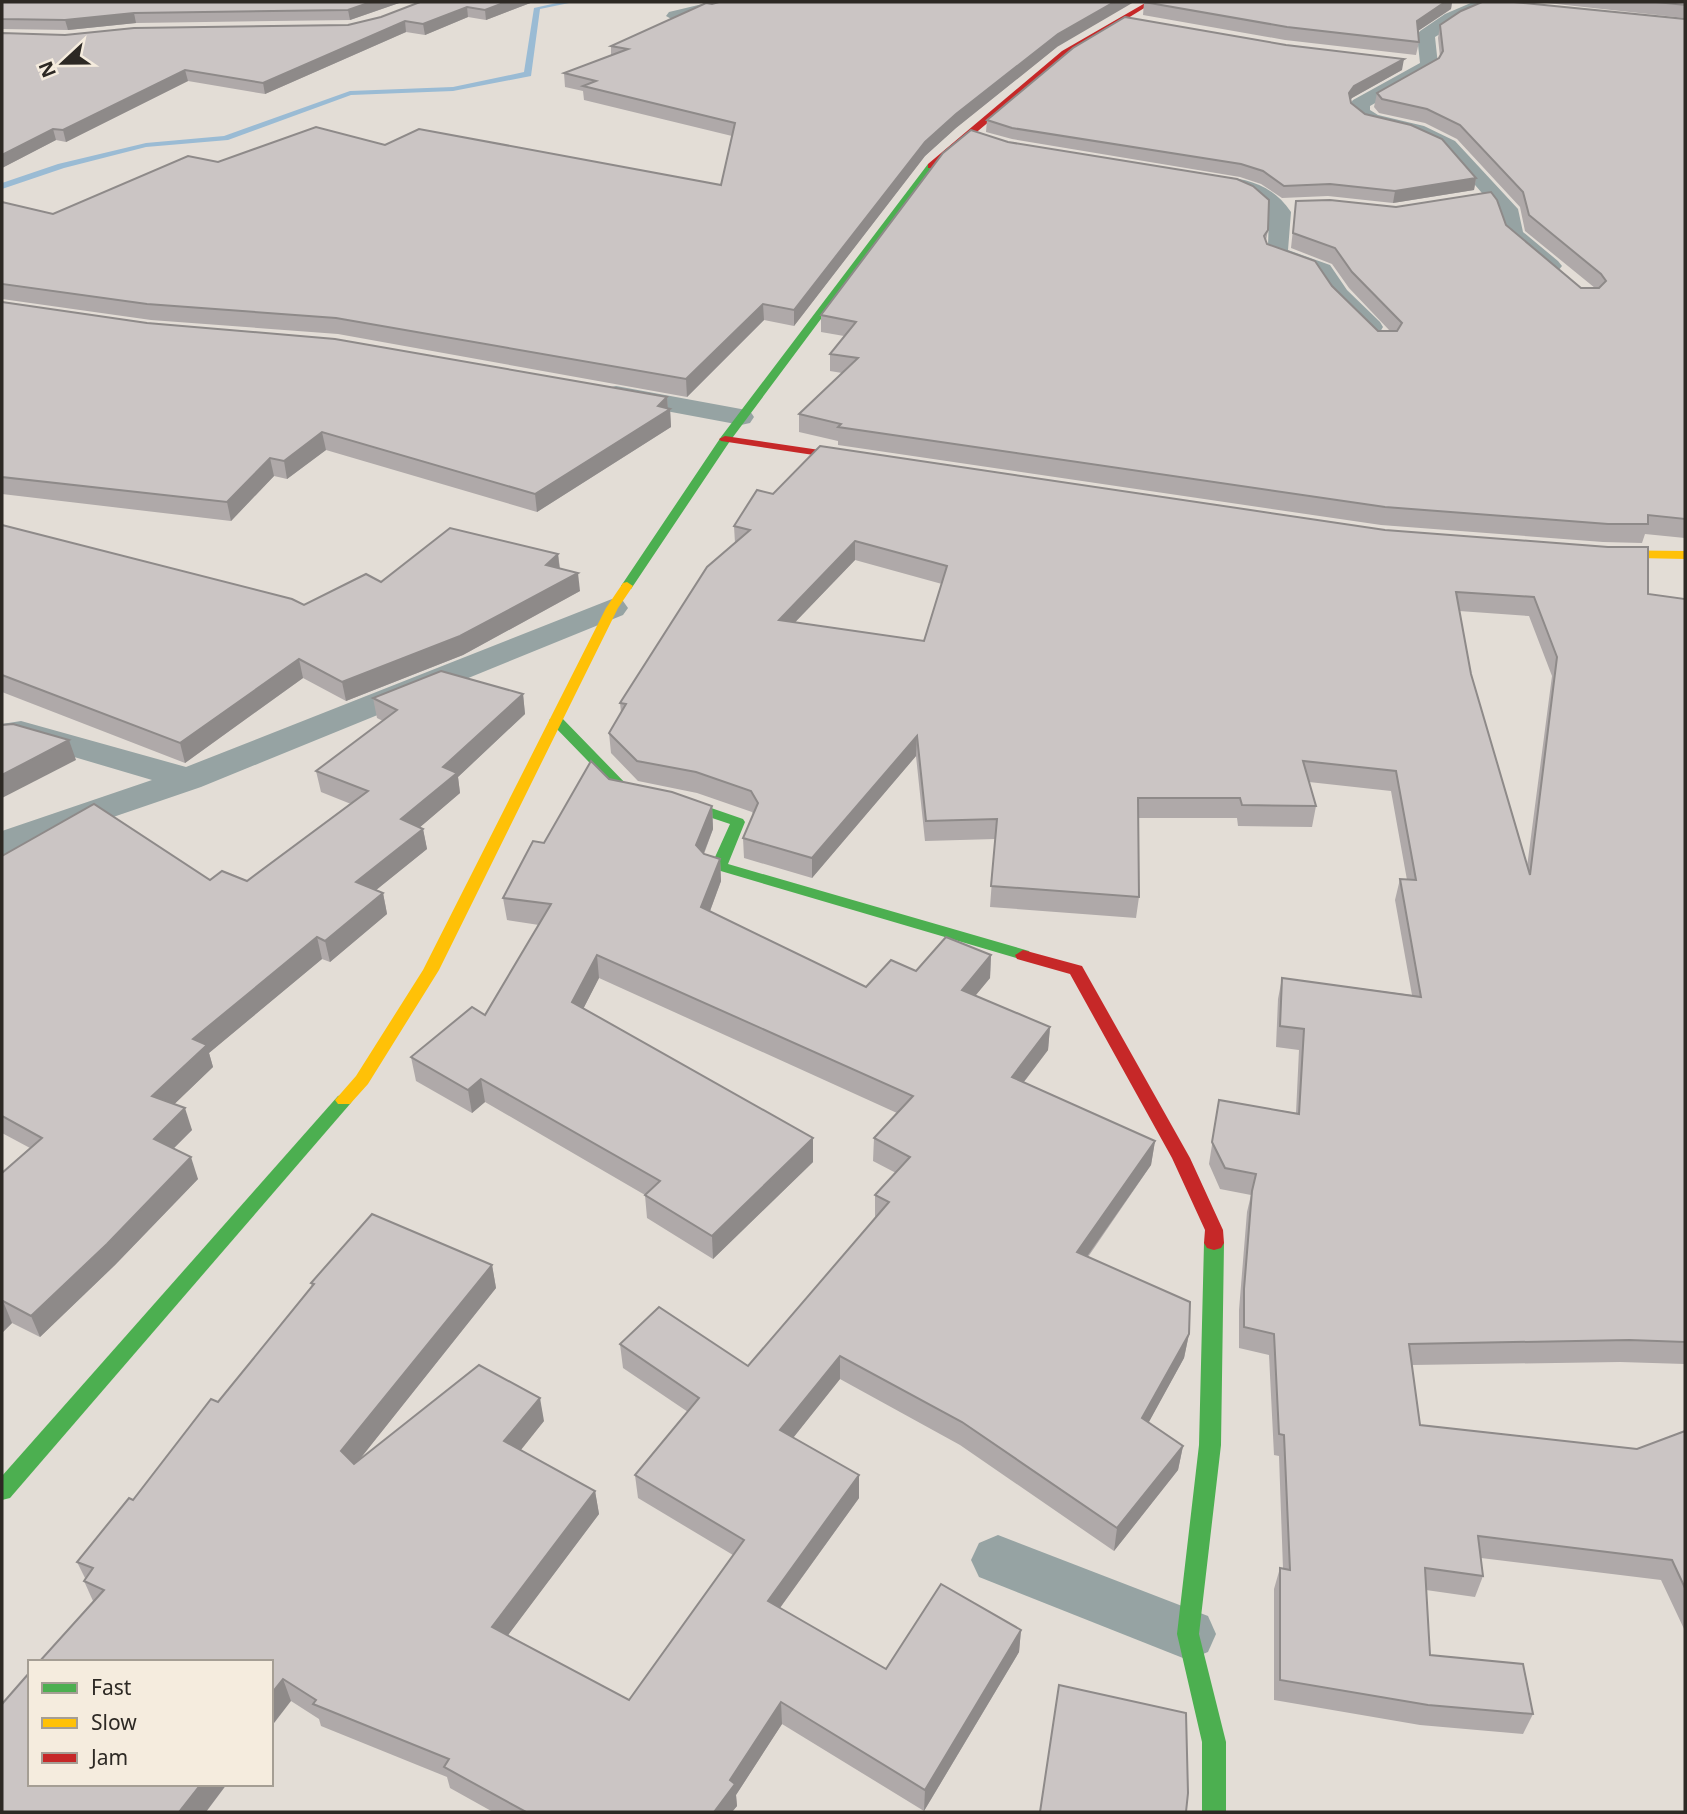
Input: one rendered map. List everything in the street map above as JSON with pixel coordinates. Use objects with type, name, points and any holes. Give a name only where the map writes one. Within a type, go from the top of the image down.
[{"type":"street","points":[[675,16],[730,2]]},
{"type":"street","points":[[2,1491],[362,1080],[431,970],[612,608],[725,439],[934,162],[1065,53],[1151,2]]},
{"type":"street","points":[[1429,65],[1426,34],[1451,18],[1485,6],[1457,2]]},
{"type":"street","points":[[1122,19],[1149,24]]},
{"type":"street","points":[[1403,62],[1429,65]]},
{"type":"street","points":[[1429,65],[1360,104],[1361,112],[1383,124],[1417,130],[1448,145],[1510,214],[1512,234],[1566,279]]},
{"type":"street","points":[[965,134],[986,141]]},
{"type":"street","points":[[1188,177],[1242,184],[1265,196],[1280,212],[1279,246],[1275,253],[1322,270],[1339,295],[1384,340]]},
{"type":"street","points":[[1470,200],[1496,196]]},
{"type":"street","points":[[1276,208],[1302,207]]},
{"type":"street","points":[[591,390],[741,417]]},
{"type":"street","points":[[725,439],[889,463]]},
{"type":"street","points":[[1575,552],[1685,555]]},
{"type":"street","points":[[2,844],[188,779],[612,608]]},
{"type":"street","points":[[556,720],[625,791],[683,803],[738,822],[719,866],[1076,970],[1181,1158],[1214,1230],[1210,1445],[1188,1634],[1214,1742],[1214,1812]]},
{"type":"street","points":[[2,733],[21,731],[188,779]]},
{"type":"street","points":[[998,1560],[1188,1634]]},
{"type":"building","points":[[2,2],[371,2],[348,10],[134,13],[65,20],[2,19]]},
{"type":"building","points":[[420,2],[506,2],[485,10],[467,7],[423,24],[405,21],[263,83],[185,70],[63,130],[53,129],[2,155],[2,33],[65,35],[134,28],[348,25],[381,17]]},
{"type":"building","points":[[1114,2],[1058,34],[956,114],[925,142],[794,310],[763,304],[686,379],[336,318],[147,304],[2,284],[2,202],[53,214],[188,156],[218,162],[316,127],[385,145],[419,129],[721,185],[735,123],[583,86],[596,81],[564,73],[628,49],[611,46],[706,3]]},
{"type":"building","points":[[1144,2],[1445,2],[1417,21],[1419,42],[1287,27]]},
{"type":"building","points":[[1482,2],[1514,2],[1685,19],[1685,519],[1648,515],[1648,524],[1608,524],[1385,507],[838,427],[841,424],[799,414],[858,358],[830,354],[856,322],[821,315],[943,153],[971,130],[1008,142],[1237,179],[1253,186],[1269,200],[1268,230],[1264,236],[1267,244],[1315,261],[1332,286],[1378,331],[1397,331],[1402,323],[1352,272],[1335,248],[1293,233],[1296,201],[1330,200],[1396,207],[1491,192],[1497,200],[1506,225],[1581,288],[1599,288],[1606,281],[1601,274],[1529,215],[1523,192],[1460,125],[1427,109],[1382,99],[1377,93],[1439,58],[1443,51],[1440,25],[1461,11]]},
{"type":"building","points":[[1656,2],[1685,2],[1685,5]]},
{"type":"building","points":[[1125,17],[1286,45],[1404,59],[1354,86],[1349,93],[1351,103],[1365,114],[1411,125],[1442,139],[1476,178],[1395,191],[1330,184],[1284,186],[1263,171],[1241,164],[1012,128],[987,120],[1073,48]]},
{"type":"building","points":[[2,302],[147,323],[335,339],[667,397],[658,406],[670,409],[535,494],[322,432],[284,461],[270,458],[227,502],[2,477]]},
{"type":"building","points":[[820,446],[1385,530],[1608,547],[1648,547],[1648,594],[1685,599],[1685,1342],[1629,1340],[1409,1344],[1420,1425],[1637,1449],[1685,1431],[1685,1588],[1672,1560],[1478,1536],[1483,1576],[1425,1568],[1430,1655],[1523,1664],[1533,1714],[1428,1705],[1280,1680],[1280,1568],[1290,1570],[1284,1435],[1279,1434],[1274,1334],[1244,1327],[1244,1289],[1252,1191],[1256,1174],[1225,1168],[1212,1142],[1219,1100],[1299,1114],[1304,1029],[1280,1026],[1282,978],[1421,997],[1400,879],[1416,880],[1396,771],[1303,761],[1316,806],[1242,805],[1240,798],[1138,798],[1139,897],[991,886],[997,819],[926,821],[917,736],[812,858],[743,838],[758,803],[751,791],[696,772],[637,761],[609,733],[626,704],[620,703],[707,567],[750,530],[734,526],[757,490],[773,494]],"holes":[[[855,541],[947,566],[924,641],[779,620]],[[1456,592],[1534,597],[1557,657],[1530,875],[1471,674]]]},
{"type":"building","points":[[2,525],[292,599],[304,605],[366,574],[381,582],[450,528],[558,554],[546,565],[578,573],[460,636],[342,682],[299,659],[180,743],[2,675]]},
{"type":"building","points":[[441,671],[523,694],[443,767],[457,773],[401,819],[423,829],[356,882],[383,893],[325,941],[317,937],[193,1039],[207,1045],[152,1096],[185,1108],[154,1139],[191,1157],[107,1244],[31,1316],[2,1302],[2,1173],[42,1138],[2,1116],[2,856],[94,804],[210,880],[222,871],[247,881],[368,791],[316,771],[397,710],[373,698]]},
{"type":"building","points":[[13,724],[69,740],[2,775],[2,725]]},
{"type":"building","points":[[591,761],[609,779],[672,792],[712,806],[696,845],[704,854],[720,859],[701,907],[866,987],[891,960],[916,971],[946,937],[991,955],[962,990],[1050,1027],[1012,1077],[1155,1141],[1077,1252],[1190,1302],[1189,1334],[1142,1418],[1183,1446],[1117,1528],[962,1422],[840,1356],[780,1430],[859,1475],[768,1601],[886,1669],[941,1584],[1021,1630],[925,1790],[781,1702],[730,1780],[735,1784],[714,1812],[526,1812],[444,1767],[449,1759],[313,1704],[316,1700],[283,1679],[273,1692],[273,1660],[41,1660],[104,1590],[84,1581],[93,1568],[77,1562],[129,1498],[133,1500],[211,1399],[218,1402],[314,1284],[311,1283],[372,1214],[492,1265],[341,1451],[354,1464],[479,1365],[540,1398],[504,1441],[595,1491],[492,1627],[629,1700],[744,1540],[635,1475],[699,1398],[620,1344],[659,1307],[748,1366],[889,1202],[875,1195],[910,1157],[874,1138],[913,1096],[597,955],[572,1002],[813,1138],[712,1236],[645,1195],[660,1181],[481,1079],[468,1090],[411,1057],[472,1007],[485,1015],[551,904],[503,898],[533,841],[544,843]]},
{"type":"building","points":[[28,1674],[28,1786],[199,1786],[179,1812],[2,1812],[2,1704]]},
{"type":"building","points":[[1059,1685],[1186,1713],[1186,1812],[1040,1812]]},
{"type":"waterway","points":[[2,186],[61,166],[146,145],[225,138],[350,93],[453,89],[528,74],[537,8],[571,2]]},
{"type":"traffic: fast","points":[[627,586],[725,439],[931,166]]},
{"type":"traffic: fast","points":[[556,720],[625,791],[683,803],[738,822],[719,866],[1023,955]]},
{"type":"traffic: fast","points":[[2,1491],[344,1100]]},
{"type":"traffic: fast","points":[[1214,1243],[1210,1445],[1188,1634],[1214,1742],[1214,1812]]},
{"type":"traffic: slow","points":[[1596,554],[1685,555]]},
{"type":"traffic: slow","points":[[344,1100],[362,1080],[431,970],[612,608],[627,586]]},
{"type":"traffic: jam","points":[[931,166],[1065,53],[1151,2]]},
{"type":"traffic: jam","points":[[725,439],[867,460]]},
{"type":"traffic: jam","points":[[1023,955],[1076,970],[1181,1158],[1214,1230],[1214,1243]]}]
